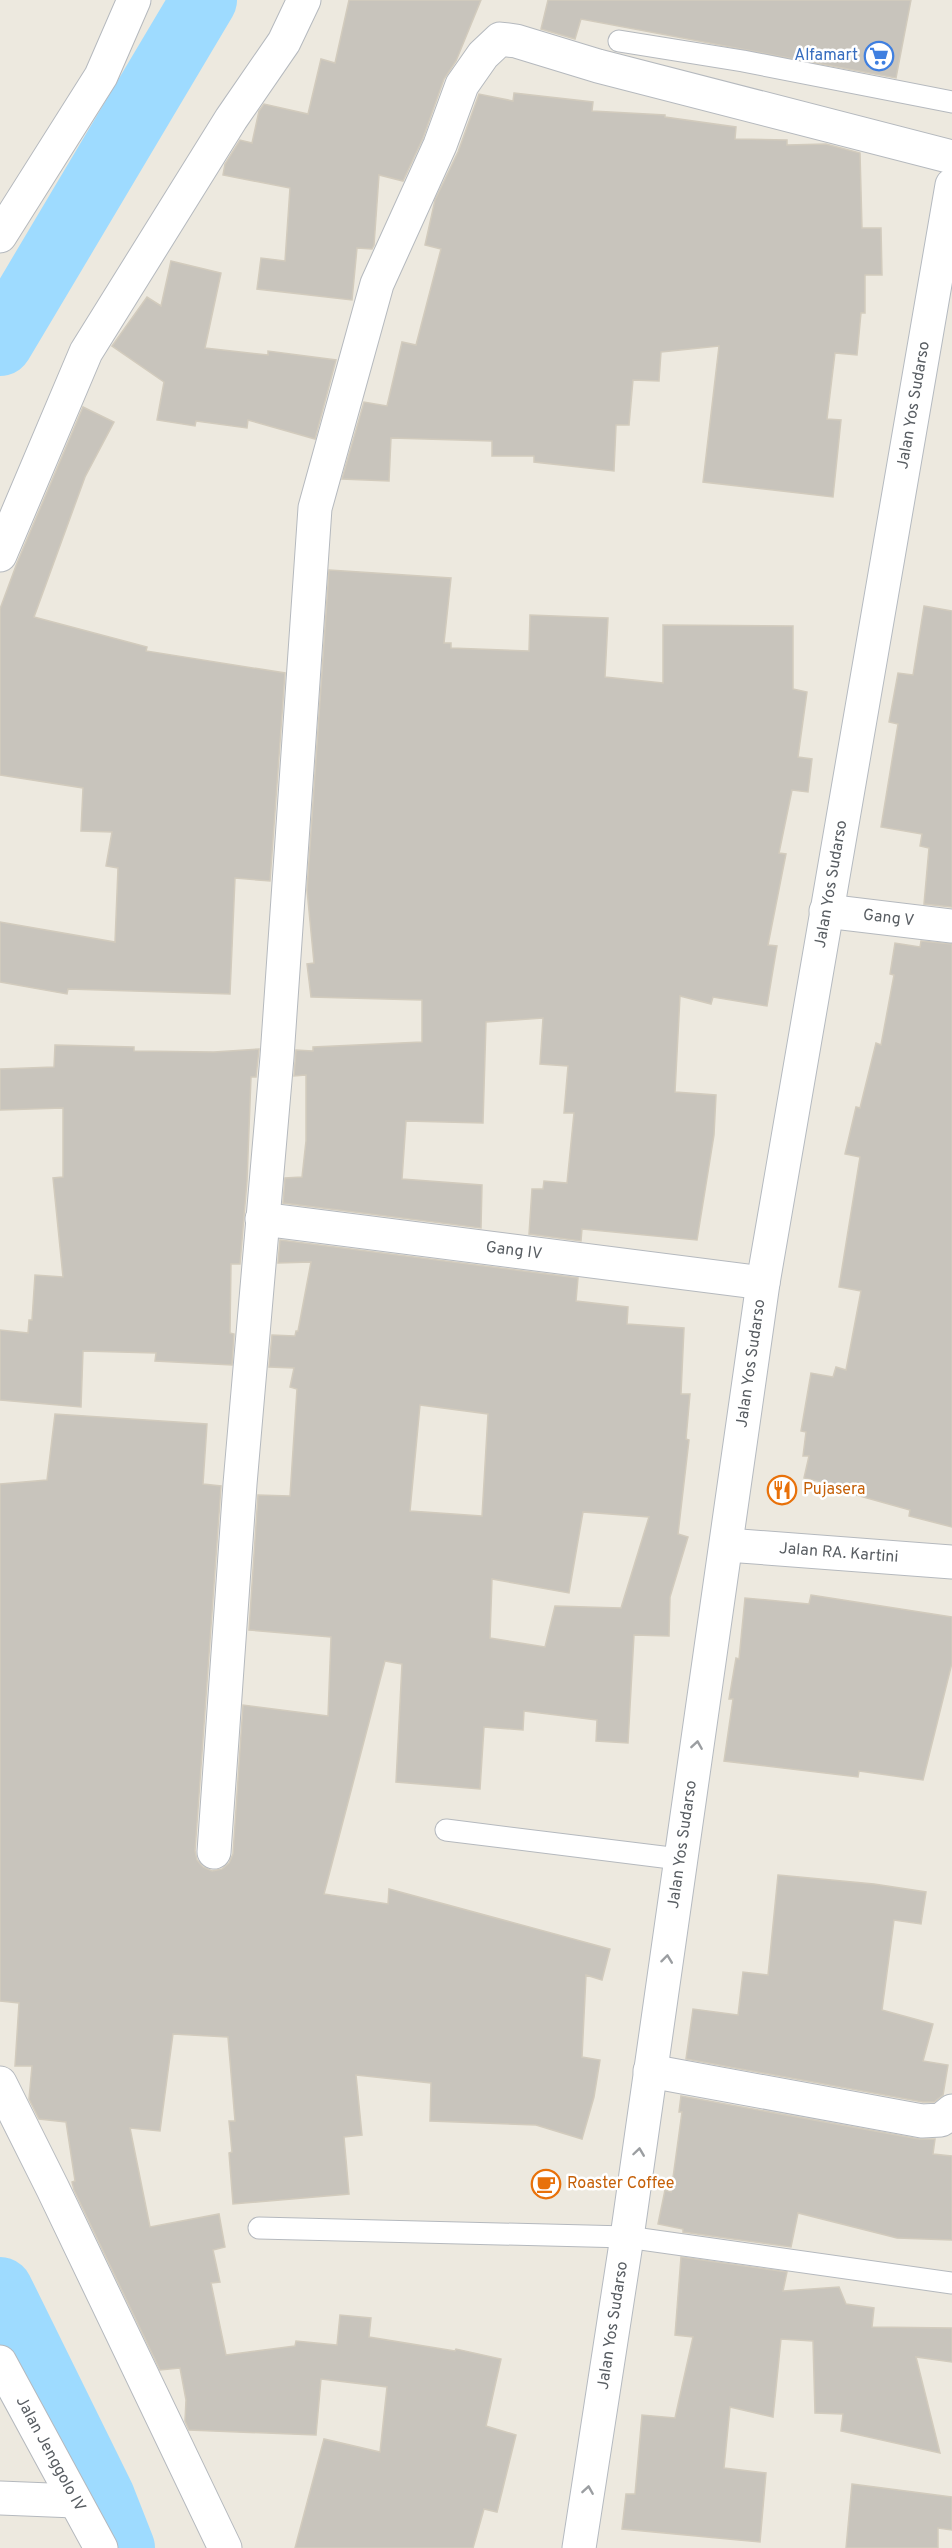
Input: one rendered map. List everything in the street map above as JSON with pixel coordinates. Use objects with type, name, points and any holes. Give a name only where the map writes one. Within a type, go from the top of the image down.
[{"type":"street","points":[[0,236],[101,76],[134,0]]},
{"type":"street","points":[[0,555],[86,352],[231,119],[284,42],[303,0]]},
{"type":"street","points":[[214,1852],[240,1484],[278,1045],[315,508],[377,284],[440,145],[462,86],[483,55],[500,39],[516,41],[598,66],[952,157]]},
{"type":"street","name":"Jalan Yos Sudarso","points":[[579,2548],[627,2237],[679,1859],[727,1545],[763,1282],[952,185]]},
{"type":"street","name":"Gang V","points":[[826,911],[952,926]]},
{"type":"street","name":"Gang IV","points":[[262,1219],[763,1282]]},
{"type":"street","name":"Jalan RA. Kartini","points":[[727,1545],[952,1562]]},
{"type":"street","points":[[650,2071],[922,2121],[941,2120],[952,2111]]},
{"type":"street","points":[[0,2083],[54,2188],[225,2548]]},
{"type":"street","name":"Jalan Jenggolo IV","points":[[0,2362],[101,2548]]},
{"type":"street","points":[[0,2498],[75,2501]]},
{"type":"lane","points":[[619,41],[743,61],[952,102]]},
{"type":"lane","points":[[446,1830],[679,1859]]},
{"type":"lane","points":[[259,2228],[627,2237],[952,2283]]},
{"type":"building","points":[[349,0],[481,0],[456,61],[444,79],[423,138],[403,181],[379,175],[374,245],[372,249],[357,248],[352,300],[257,289],[261,258],[285,261],[290,188],[223,175],[225,164],[240,140],[252,143],[259,111],[264,104],[308,114],[321,59],[335,63]]},
{"type":"building","points":[[548,0],[911,0],[896,78],[581,19],[575,39],[541,29]]},
{"type":"building","points":[[514,93],[593,102],[592,111],[665,115],[665,117],[736,127],[735,139],[787,140],[787,145],[826,144],[860,153],[862,228],[881,228],[882,275],[865,275],[865,313],[861,313],[857,355],[835,353],[827,419],[841,420],[833,497],[703,482],[719,346],[661,352],[659,381],[633,380],[629,425],[616,425],[614,471],[534,462],[534,456],[492,456],[492,441],[391,438],[389,481],[342,479],[364,402],[387,406],[402,342],[416,345],[441,249],[425,245],[435,200],[458,152],[479,94],[513,101]]},
{"type":"building","points":[[171,261],[221,273],[205,348],[268,355],[268,351],[336,360],[315,439],[248,420],[247,428],[196,421],[195,426],[157,420],[164,382],[112,346],[147,297],[161,306]]},
{"type":"building","points":[[83,407],[114,422],[85,477],[34,617],[147,647],[146,651],[285,673],[270,881],[235,878],[230,994],[68,989],[67,994],[0,982],[0,922],[115,942],[118,868],[106,866],[112,832],[81,831],[83,788],[0,775],[0,609]]},
{"type":"building","points":[[329,570],[451,578],[444,643],[451,643],[451,648],[529,651],[530,615],[608,618],[605,677],[663,683],[663,625],[793,626],[793,689],[807,692],[798,757],[812,759],[808,792],[792,790],[779,853],[786,854],[768,945],[777,946],[767,1006],[713,997],[711,1004],[680,996],[675,1092],[716,1095],[714,1135],[697,1240],[582,1229],[581,1241],[529,1234],[532,1189],[543,1189],[544,1181],[567,1183],[574,1113],[564,1113],[568,1066],[540,1064],[543,1018],[486,1022],[483,1123],[406,1121],[402,1179],[482,1185],[481,1228],[283,1203],[285,1178],[302,1177],[306,1141],[306,1075],[294,1076],[296,1050],[313,1051],[313,1047],[422,1042],[422,1000],[311,997],[307,964],[314,963],[307,890]]},
{"type":"building","points":[[924,606],[952,611],[952,907],[924,904],[929,848],[920,846],[922,834],[881,827],[898,724],[889,722],[898,673],[913,675]]},
{"type":"building","points":[[921,941],[952,944],[952,1527],[909,1516],[910,1510],[856,1495],[857,1490],[804,1478],[809,1456],[803,1456],[806,1432],[801,1431],[811,1373],[833,1377],[836,1367],[846,1370],[861,1291],[839,1287],[860,1157],[845,1154],[856,1107],[860,1108],[876,1043],[881,1045],[894,975],[890,974],[895,943],[920,947]]},
{"type":"building","points":[[55,1045],[134,1047],[134,1051],[214,1052],[259,1049],[256,1077],[251,1077],[247,1181],[240,1264],[231,1264],[230,1333],[234,1334],[232,1365],[155,1361],[156,1353],[83,1351],[81,1407],[0,1400],[0,1330],[28,1333],[29,1320],[32,1320],[35,1275],[63,1277],[53,1178],[63,1177],[63,1108],[0,1110],[0,1069],[54,1067]]},
{"type":"building","points":[[280,1240],[578,1278],[576,1301],[628,1307],[627,1324],[684,1328],[681,1394],[690,1394],[686,1439],[689,1440],[678,1534],[688,1537],[670,1597],[669,1636],[634,1635],[628,1743],[596,1741],[597,1720],[524,1711],[523,1730],[484,1727],[480,1789],[396,1782],[402,1664],[385,1661],[324,1894],[388,1904],[389,1889],[610,1949],[602,1980],[586,1975],[582,2057],[600,2060],[594,2097],[582,2139],[536,2125],[430,2121],[431,2083],[356,2075],[362,2135],[344,2137],[349,2194],[233,2204],[229,2121],[235,2121],[228,2037],[173,2034],[160,2131],[130,2128],[150,2227],[219,2214],[225,2247],[213,2250],[220,2282],[211,2283],[226,2355],[295,2346],[296,2341],[337,2345],[340,2315],[371,2318],[369,2337],[455,2351],[456,2349],[501,2359],[486,2426],[516,2435],[497,2512],[484,2509],[473,2548],[295,2548],[324,2439],[380,2452],[387,2387],[321,2379],[316,2435],[189,2430],[185,2421],[186,2400],[180,2368],[160,2370],[74,2190],[72,2182],[75,2181],[66,2122],[39,2119],[29,2099],[32,2066],[15,2066],[19,2003],[0,2001],[0,1484],[47,1480],[55,1414],[207,1424],[203,1484],[221,1486],[195,1851],[197,1860],[203,1867],[212,1871],[222,1869],[229,1863],[233,1854],[243,1705],[328,1716],[331,1637],[249,1630],[258,1495],[290,1496],[297,1389],[290,1387],[294,1368],[269,1367],[272,1335],[295,1336],[298,1331],[311,1262],[278,1263]],"holes":[[[420,1405],[488,1414],[482,1516],[410,1511]],[[583,1512],[649,1517],[621,1608],[555,1606],[545,1647],[490,1638],[492,1579],[569,1593]]]},
{"type":"building","points":[[811,1595],[952,1617],[952,1663],[923,1780],[859,1771],[858,1777],[724,1761],[733,1699],[729,1699],[736,1658],[739,1659],[745,1598],[809,1604]]},
{"type":"building","points":[[778,1875],[874,1884],[926,1892],[921,1924],[894,1920],[882,2010],[933,2024],[923,2061],[948,2065],[943,2095],[934,2102],[923,2102],[686,2059],[693,2009],[738,2015],[743,1972],[768,1975]]},
{"type":"building","points":[[681,2096],[919,2139],[935,2139],[933,2154],[952,2156],[952,2240],[897,2238],[798,2213],[791,2247],[683,2232],[683,2229],[658,2224],[665,2190],[671,2192],[682,2112],[679,2112]]},
{"type":"building","points":[[681,2257],[787,2272],[783,2291],[839,2287],[846,2304],[874,2308],[872,2327],[952,2328],[952,2362],[916,2357],[940,2453],[841,2431],[843,2414],[815,2413],[813,2341],[781,2339],[773,2417],[730,2407],[724,2468],[766,2473],[760,2542],[622,2529],[626,2494],[635,2494],[642,2415],[675,2418],[693,2337],[675,2335]]},
{"type":"building","points":[[852,2484],[952,2497],[952,2530],[938,2528],[938,2548],[846,2548]]},
{"type":"waterway","points":[[0,343],[204,0]]},
{"type":"waterway","points":[[0,2290],[102,2497],[122,2548]]},
{"type":"place","name":"Alfamart","points":[[879,56]]},
{"type":"place","name":"Pujasera","points":[[782,1490]]},
{"type":"place","name":"Roaster Coffee","points":[[546,2184]]}]
